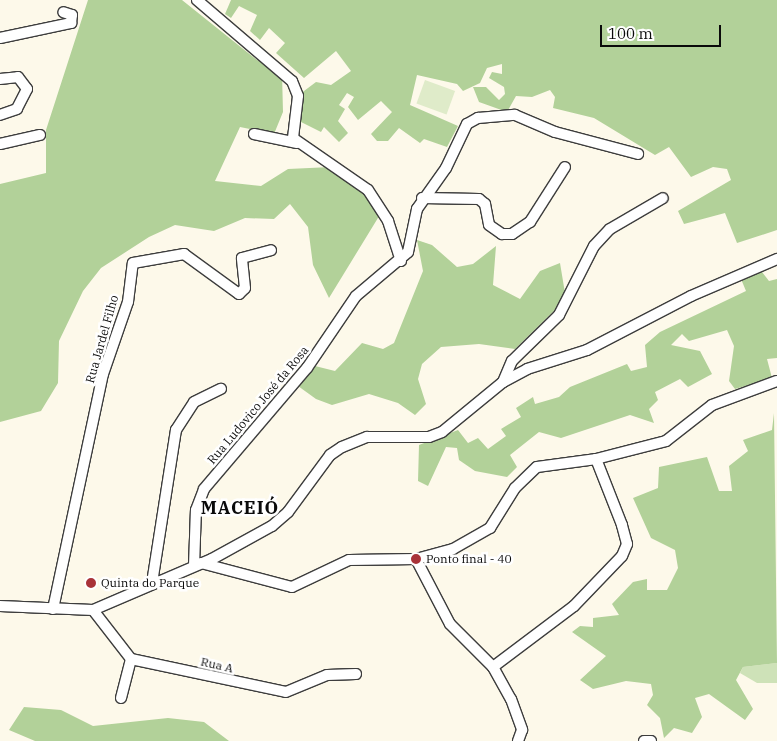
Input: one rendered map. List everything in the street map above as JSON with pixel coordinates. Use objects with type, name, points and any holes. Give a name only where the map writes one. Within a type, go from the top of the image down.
[{"type":"street","points":[[197,0],[292,81],[298,96],[291,132],[297,143]]},
{"type":"street","points":[[0,38],[71,23],[72,14],[63,12]]},
{"type":"street","points":[[0,79],[18,77],[27,89],[17,109],[0,115]]},
{"type":"street","name":"Rua Ludovico José da Rosa","points":[[198,565],[196,510],[204,489],[307,368],[356,296],[400,261],[411,242],[422,198],[446,168],[467,124],[478,118],[528,117],[555,132],[638,154]]},
{"type":"street","points":[[254,134],[297,143],[368,190],[388,221],[400,261]]},
{"type":"street","points":[[0,144],[40,135]]},
{"type":"street","points":[[422,198],[479,199],[485,204],[489,225],[502,234],[512,234],[530,222],[566,167]]},
{"type":"street","points":[[502,382],[512,361],[559,315],[594,246],[610,229],[663,198]]},
{"type":"street","name":"Rua Jardel Filho","points":[[53,609],[103,374],[126,309],[134,263],[184,254],[239,294],[245,288],[242,258],[271,250]]},
{"type":"street","points":[[0,606],[93,610],[198,565],[272,526],[288,512],[330,455],[342,447],[367,437],[429,436],[442,432],[502,382],[527,369],[588,350],[691,296],[777,259]]},
{"type":"street","points":[[198,565],[292,587],[349,560],[416,559],[480,536],[515,488],[537,467],[596,459],[666,441],[712,405],[777,381]]},
{"type":"street","points":[[152,584],[176,430],[194,402],[222,389]]},
{"type":"street","points":[[493,667],[574,606],[622,556],[627,544],[622,525],[596,459]]},
{"type":"street","points":[[416,559],[450,624],[493,667],[520,720],[518,741]]},
{"type":"street","points":[[93,610],[131,659],[121,698]]},
{"type":"street","name":"Rua A","points":[[131,659],[286,692],[327,675],[356,674]]},
{"type":"street","points":[[644,741],[651,741]]},
{"type":"green space","points":[[88,0],[182,0],[257,60],[282,73],[283,112],[274,134],[240,127],[215,181],[261,186],[288,169],[331,167],[364,187],[381,213],[329,298],[313,265],[308,227],[290,204],[274,219],[245,218],[214,231],[175,225],[149,237],[101,268],[83,291],[59,341],[58,383],[41,411],[0,422],[0,184],[46,173],[46,130]]},
{"type":"green space","points":[[231,0],[777,0],[777,230],[737,243],[725,213],[684,224],[678,211],[731,180],[727,169],[713,167],[691,177],[669,147],[655,155],[594,118],[553,108],[555,97],[550,90],[532,97],[516,96],[507,112],[479,102],[473,87],[486,87],[499,100],[505,94],[504,87],[489,78],[492,72],[502,74],[502,64],[487,68],[480,83],[463,91],[457,84],[417,75],[410,105],[458,126],[447,147],[424,139],[420,143],[399,128],[388,141],[377,141],[371,134],[392,112],[381,101],[358,120],[348,107],[354,97],[347,93],[339,105],[345,109],[338,121],[348,133],[339,142],[324,127],[321,132],[297,120],[300,94],[316,82],[331,85],[351,71],[336,51],[304,78],[276,53],[285,43],[269,28],[260,40],[250,31],[257,15],[239,6],[231,18],[225,14]]},
{"type":"green space","points":[[425,80],[455,91],[447,114],[416,103]]},
{"type":"green space","points":[[417,240],[432,245],[457,267],[473,264],[496,246],[493,285],[520,299],[540,271],[560,263],[566,299],[515,349],[479,344],[441,347],[422,364],[418,379],[426,404],[415,415],[398,403],[369,394],[332,405],[316,399],[298,386],[311,365],[335,371],[362,343],[383,349],[394,343],[423,271]]},
{"type":"green space","points":[[762,272],[769,281],[777,279],[777,358],[767,359],[772,378],[735,389],[729,381],[734,346],[727,330],[689,341],[682,334],[671,345],[700,351],[712,374],[688,387],[680,379],[655,392],[658,400],[649,409],[654,423],[630,415],[561,438],[539,432],[510,455],[517,467],[507,477],[475,471],[459,460],[457,448],[446,447],[428,486],[418,481],[419,445],[458,430],[468,443],[478,438],[488,449],[506,436],[501,429],[521,417],[516,408],[533,397],[535,404],[559,397],[570,387],[627,364],[631,371],[647,367],[645,345],[660,332],[746,291],[741,279]]},
{"type":"green space","points":[[774,413],[777,663],[743,667],[736,680],[753,709],[745,720],[709,694],[695,698],[702,717],[692,733],[674,728],[664,738],[660,718],[647,705],[653,695],[651,684],[626,681],[593,689],[580,680],[606,656],[572,632],[580,626],[593,627],[593,618],[619,615],[612,604],[633,582],[647,579],[647,590],[667,590],[678,568],[675,550],[651,538],[633,498],[658,488],[659,467],[707,457],[719,491],[732,491],[729,466],[748,451],[743,440],[772,430]]},
{"type":"green space","points":[[777,663],[777,683],[757,683],[740,673],[743,667]]},
{"type":"green space","points":[[24,707],[61,710],[93,726],[168,718],[204,722],[229,741],[35,741],[9,730]]},
{"type":"place","name":"Ponto final - 40","points":[[416,559]]},
{"type":"place","name":"Quinta do Parque","points":[[91,583]]},
{"type":"district","name":"MACEIÓ","points":[[240,508]]}]
